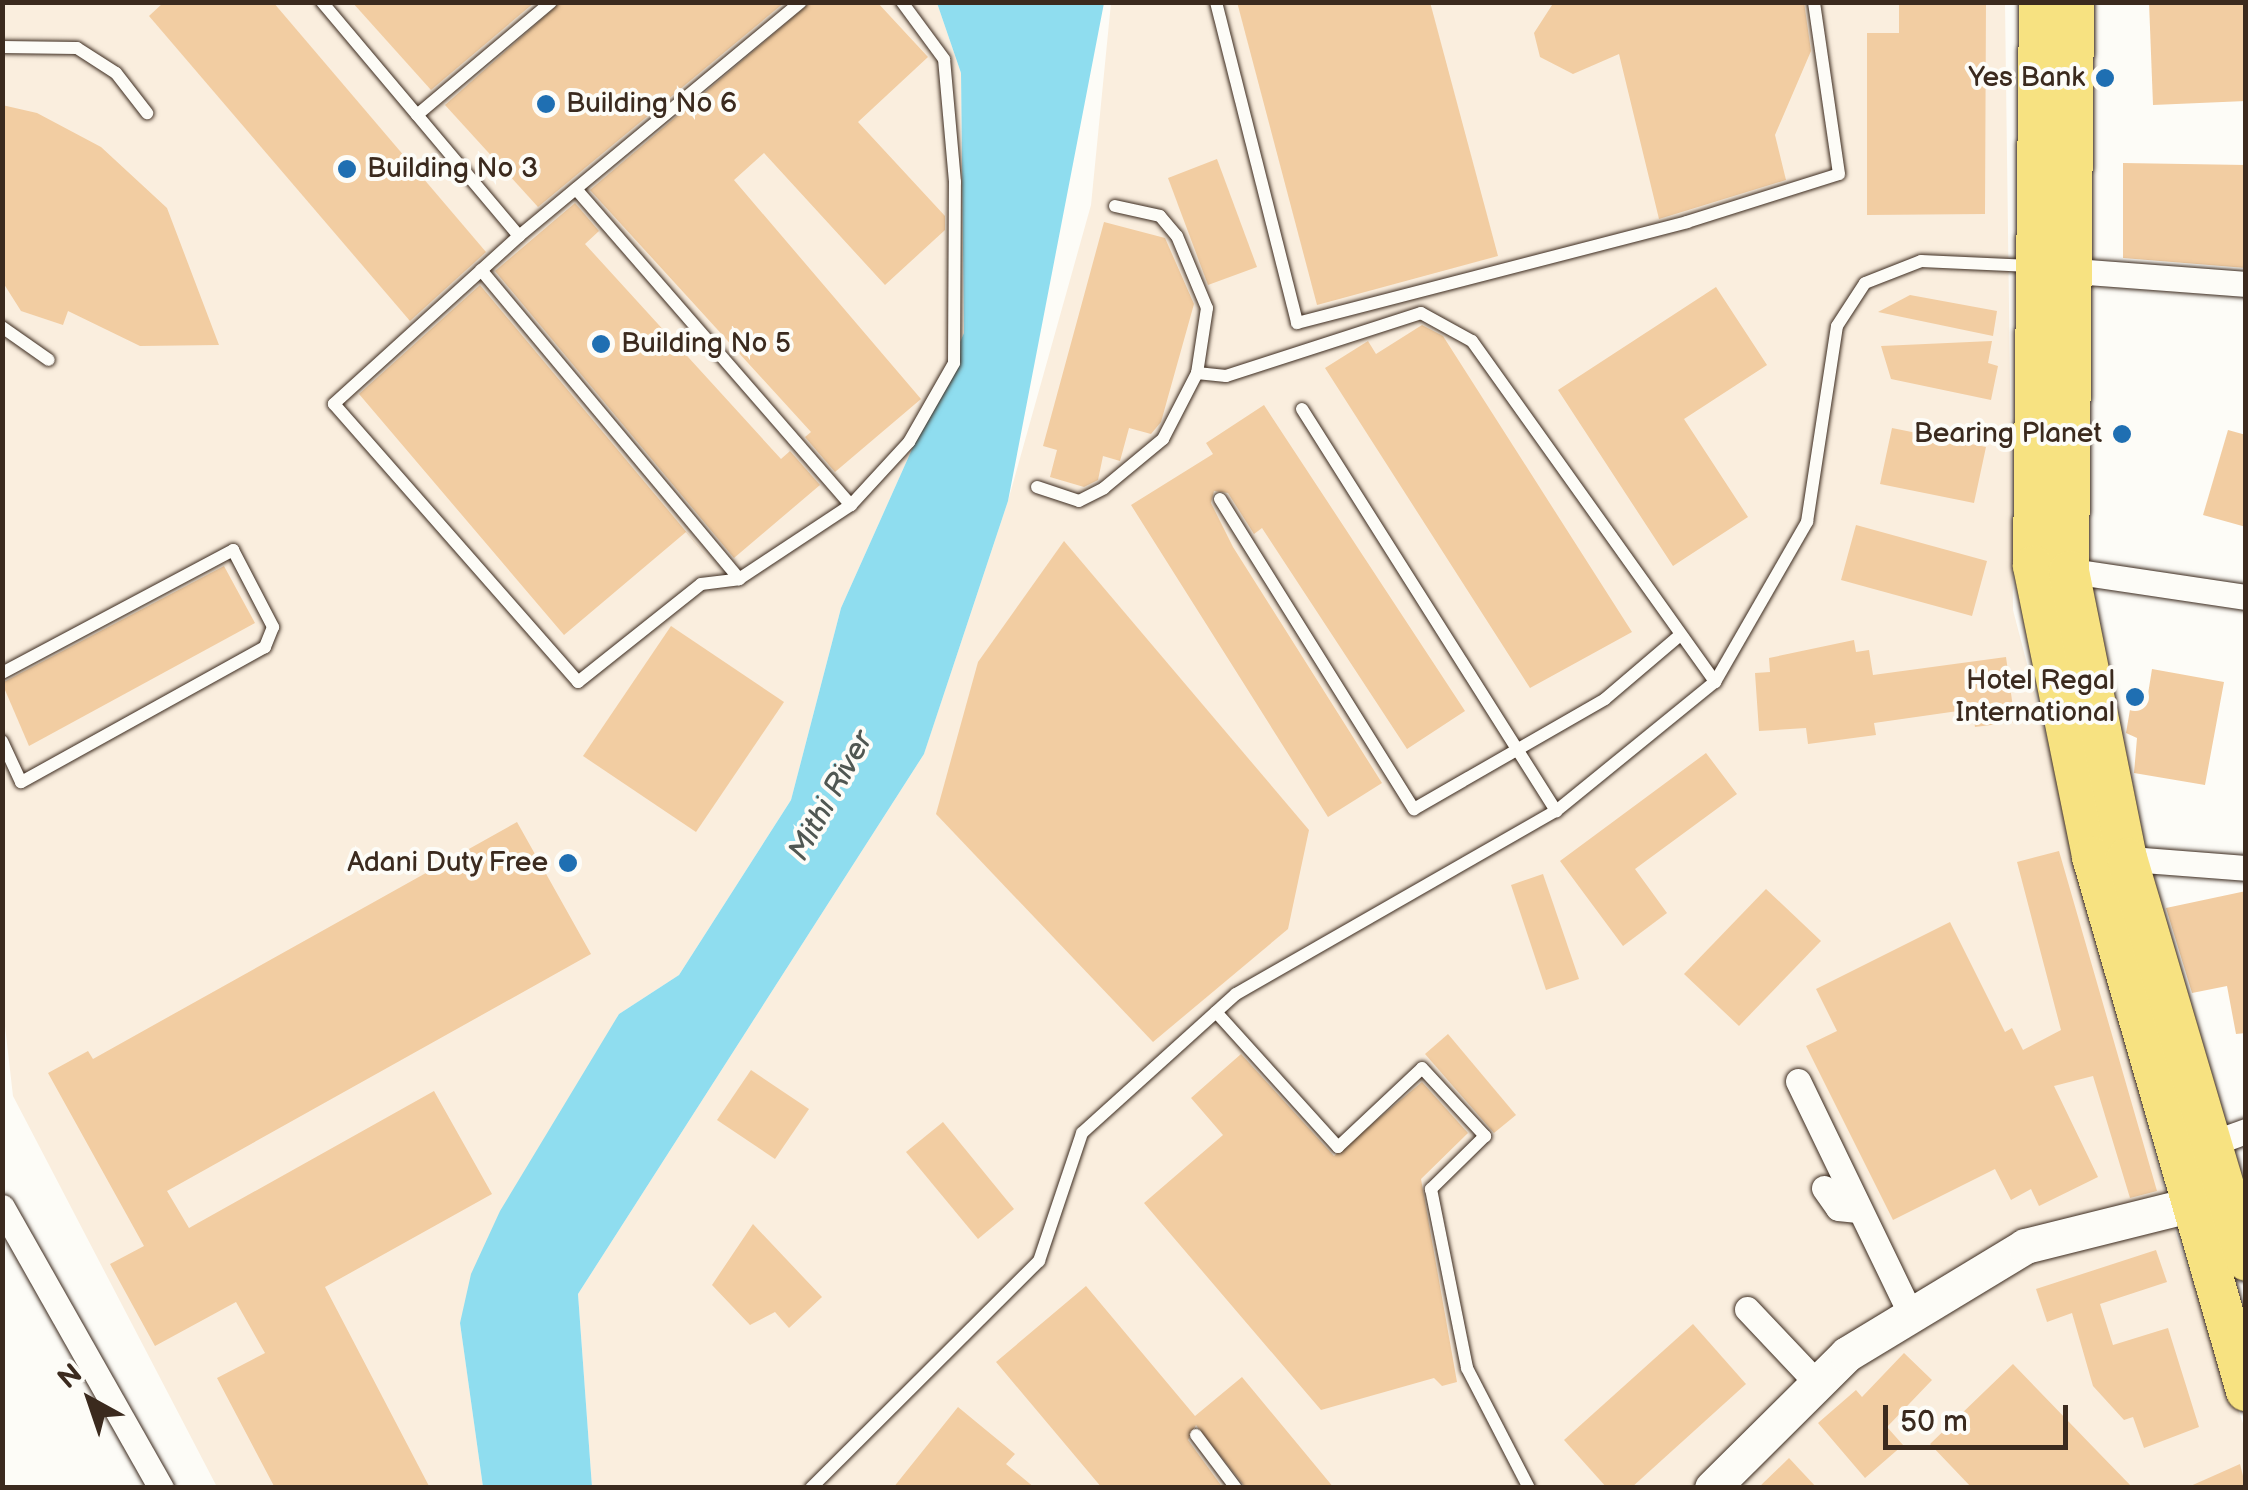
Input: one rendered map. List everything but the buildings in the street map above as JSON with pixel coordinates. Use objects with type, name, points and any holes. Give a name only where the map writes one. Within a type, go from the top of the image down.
[{"type":"main road","points":[[2039,2],[2057,269]]},
{"type":"main road","points":[[2074,2],[2057,269],[2051,568],[2110,858],[2211,1138],[2208,1200],[2246,1391]]},
{"type":"main road","points":[[2208,1200],[2246,1261]]},
{"type":"street","points":[[2057,269],[2246,284]]},
{"type":"street","points":[[2051,568],[2246,597]]},
{"type":"street","points":[[2110,858],[2246,868]]},
{"type":"street","points":[[1798,1081],[1912,1315]]},
{"type":"street","points":[[1824,1188],[1838,1208],[1858,1210]]},
{"type":"street","points":[[1712,1488],[1846,1354],[2025,1246],[2208,1200]]},
{"type":"street","points":[[3,1211],[161,1488]]},
{"type":"street","points":[[1747,1309],[1818,1383]]},
{"type":"lane","points":[[416,115],[551,2]]},
{"type":"lane","points":[[802,2],[576,189],[514,231],[481,270],[334,404],[578,682],[701,584],[738,579],[851,505],[909,442],[954,364],[955,182],[944,59],[902,2]]},
{"type":"lane","points":[[1216,2],[1297,322],[1688,222],[1839,174],[1814,2]]},
{"type":"lane","points":[[327,4],[514,231]]},
{"type":"lane","points":[[2,47],[77,48],[116,72],[148,113]]},
{"type":"lane","points":[[576,189],[851,505]]},
{"type":"lane","points":[[1037,487],[1078,501],[1104,488],[1164,439],[1197,372],[1207,308],[1177,236],[1160,216],[1115,206]]},
{"type":"lane","points":[[811,1488],[1039,1261],[1082,1133],[1216,1012],[1556,811],[1715,682],[1807,522],[1837,326],[1866,283],[1921,261],[2057,269]]},
{"type":"lane","points":[[481,270],[738,579]]},
{"type":"lane","points":[[1197,372],[1226,376],[1434,314],[1472,341],[1510,389],[1715,682]]},
{"type":"lane","points":[[2,327],[50,360]]},
{"type":"lane","points":[[1302,409],[1513,750],[1556,811]]},
{"type":"lane","points":[[1220,499],[1414,809],[1605,699],[1680,636]]},
{"type":"lane","points":[[2,674],[234,550],[273,628],[266,647],[21,782],[2,741]]},
{"type":"lane","points":[[1216,1012],[1338,1147],[1422,1068],[1485,1136],[1431,1188],[1466,1368],[1529,1488]]},
{"type":"lane","points":[[1196,1435],[1236,1488]]},
{"type":"shaded area","points":[[2,3],[937,3],[961,73],[964,333],[841,608],[791,800],[679,975],[619,1014],[460,1323],[483,1487],[217,1487],[13,1096],[2,1000]]},
{"type":"shaded area","points":[[1111,3],[2005,3],[2013,610],[2176,1235],[2245,1429],[2245,1487],[592,1487],[578,1294],[924,754],[1008,501],[1091,205]]},
{"type":"water","name":"Mithi River","points":[[937,3],[1104,3],[1008,501],[924,754],[578,1294],[592,1487],[483,1487],[460,1323],[471,1274],[500,1211],[619,1014],[679,975],[791,800],[841,608],[964,333],[961,73]]},
{"type":"place","name":"Yes Bank","points":[[2105,78]]},
{"type":"place","name":"Building No 6","points":[[546,104]]},
{"type":"place","name":"Building No 3","points":[[347,169]]},
{"type":"place","name":"Building No 5","points":[[601,344]]},
{"type":"place","name":"Bearing Planet","points":[[2122,434]]},
{"type":"place","name":"Hotel Regal International","points":[[2135,697]]},
{"type":"place","name":"Adani Duty Free","points":[[568,863]]}]
